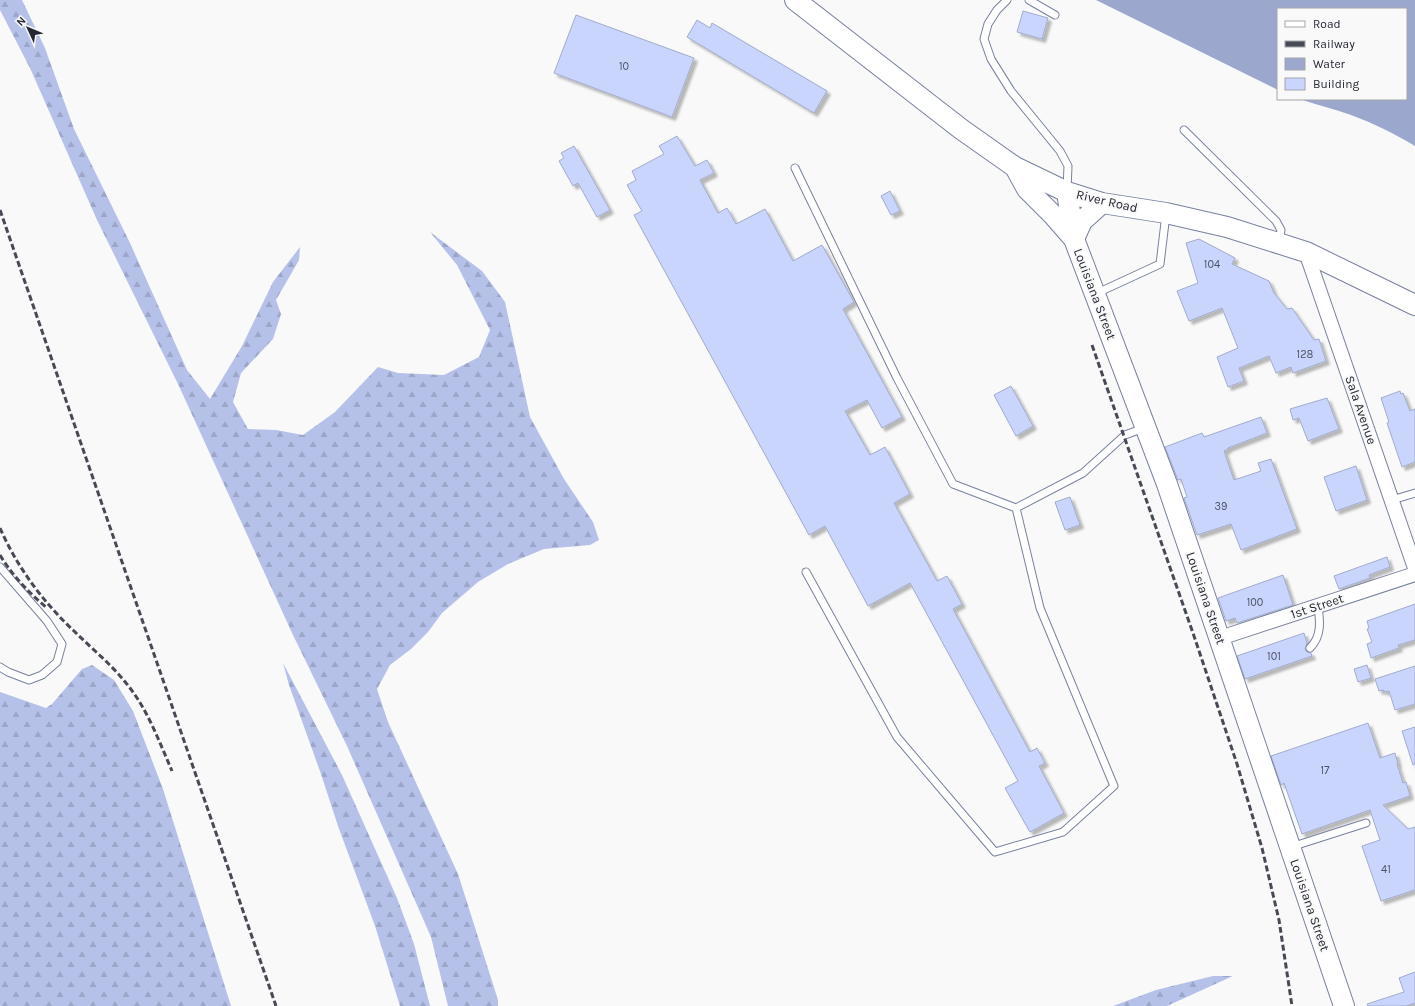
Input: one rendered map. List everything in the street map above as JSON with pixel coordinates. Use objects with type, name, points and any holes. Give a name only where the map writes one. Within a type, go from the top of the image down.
[{"type":"main road","name":"River Road","points":[[794,0],[961,129],[1015,167],[1067,192],[1102,203],[1166,213],[1227,227],[1306,252],[1415,305]]},
{"type":"main road","points":[[1015,167],[1027,189],[1074,239],[1082,221],[1102,203]]},
{"type":"main road","name":"Louisiana Street","points":[[1067,192],[1074,239],[1167,484],[1344,1006]]},
{"type":"street","name":"Sala Avenue","points":[[1306,252],[1415,568]]},
{"type":"street","name":"1st Street","points":[[1220,638],[1415,574]]},
{"type":"lane","points":[[1007,0],[997,10],[988,24],[984,39],[991,59],[1011,91],[1060,151],[1068,166],[1067,192]]},
{"type":"lane","points":[[1029,0],[1055,15]]},
{"type":"lane","points":[[1184,130],[1276,221],[1281,230],[1278,243]]},
{"type":"lane","points":[[795,168],[897,378],[953,484],[1016,508],[1084,473],[1125,436],[1146,427]]},
{"type":"lane","points":[[1095,294],[1160,264],[1166,213]]},
{"type":"lane","points":[[1392,500],[1415,493]]},
{"type":"lane","points":[[806,572],[897,737],[995,852],[1063,832],[1114,786],[1040,608],[1016,508]]},
{"type":"lane","points":[[0,567],[47,621],[62,644],[57,662],[42,675],[29,680],[8,672],[0,667]]},
{"type":"lane","points":[[1310,648],[1318,638],[1320,625],[1318,606]]},
{"type":"lane","points":[[1290,847],[1366,823]]},
{"type":"green space","points":[[0,0],[22,0],[45,48],[74,129],[130,243],[187,370],[210,399],[242,346],[273,282],[300,247],[299,260],[276,300],[281,314],[273,339],[241,373],[233,402],[248,429],[276,430],[303,435],[335,412],[378,367],[398,373],[444,375],[479,357],[490,330],[457,265],[430,232],[482,271],[505,302],[530,417],[564,479],[593,522],[599,540],[590,545],[544,549],[508,564],[478,582],[442,613],[428,632],[411,649],[390,665],[377,689],[388,722],[458,874],[498,1000],[498,1006],[448,1006],[431,937],[347,746],[293,635],[178,384],[97,220],[30,68],[0,10]]},
{"type":"green space","points":[[283,663],[342,775],[397,898],[414,944],[430,1006],[400,1006],[375,926],[338,826],[289,685]]},
{"type":"green space","points":[[92,665],[114,680],[133,711],[163,789],[231,1006],[0,1006],[0,692],[46,708],[52,704],[82,669]]},
{"type":"green space","points":[[1213,976],[1233,976],[1167,1006],[1113,1006],[1156,990]]},
{"type":"water","points":[[1096,0],[1415,0],[1415,146],[1384,129],[1359,118],[1303,100],[1407,100],[1407,8],[1277,8],[1277,90]]},
{"type":"building","points":[[1023,11],[1048,18],[1042,39],[1017,32]]},
{"type":"building","points":[[576,15],[694,58],[672,117],[554,73]]},
{"type":"building","points":[[697,20],[710,28],[712,23],[827,91],[814,113],[687,37]]},
{"type":"building","points":[[677,136],[695,166],[707,160],[714,173],[700,180],[718,213],[727,208],[736,224],[765,209],[793,261],[822,245],[854,302],[843,309],[902,417],[882,428],[867,400],[845,411],[870,455],[885,447],[910,494],[894,503],[937,581],[947,576],[962,604],[953,609],[1030,752],[1037,748],[1045,763],[1039,766],[1064,813],[1030,832],[1005,788],[1018,781],[910,583],[868,606],[825,526],[809,535],[634,215],[642,211],[627,185],[636,180],[632,171],[664,154],[659,146]]},
{"type":"building","points":[[574,146],[610,210],[597,217],[578,183],[573,186],[559,161],[564,158],[561,153]]},
{"type":"building","points":[[890,191],[900,211],[891,215],[881,196]]},
{"type":"building","points":[[1199,239],[1235,258],[1232,264],[1269,281],[1274,293],[1287,309],[1292,308],[1314,340],[1319,339],[1326,361],[1293,373],[1291,367],[1276,373],[1269,356],[1239,368],[1244,381],[1228,387],[1217,357],[1238,348],[1222,308],[1189,321],[1177,291],[1198,283],[1186,243]]},
{"type":"building","points":[[1011,386],[1033,426],[1016,436],[994,395]]},
{"type":"building","points":[[1400,391],[1401,394],[1403,393],[1410,411],[1415,409],[1415,462],[1402,467],[1387,423],[1389,422],[1381,398]]},
{"type":"building","points":[[1327,398],[1339,429],[1308,441],[1299,418],[1293,420],[1290,409]]},
{"type":"building","points":[[1261,417],[1267,433],[1228,448],[1224,451],[1234,480],[1261,471],[1258,463],[1271,459],[1297,529],[1241,550],[1231,524],[1197,535],[1184,498],[1187,497],[1181,479],[1178,480],[1165,447],[1202,433],[1204,437]]},
{"type":"building","points":[[1356,466],[1367,500],[1336,511],[1324,477]]},
{"type":"building","points":[[1070,497],[1080,525],[1065,530],[1055,502]]},
{"type":"building","points":[[1387,557],[1390,567],[1369,575],[1370,578],[1339,589],[1334,576]]},
{"type":"building","points":[[1283,575],[1293,605],[1237,623],[1235,618],[1226,621],[1218,598]]},
{"type":"building","points":[[1415,604],[1415,640],[1398,645],[1399,648],[1371,658],[1367,644],[1372,642],[1367,629],[1369,628],[1367,621]]},
{"type":"building","points":[[1304,633],[1307,643],[1305,649],[1307,652],[1311,653],[1312,656],[1245,679],[1237,656]]},
{"type":"building","points":[[1367,665],[1371,678],[1358,682],[1354,669]]},
{"type":"building","points":[[1415,666],[1415,704],[1395,710],[1389,691],[1379,691],[1375,679]]},
{"type":"building","points":[[1368,723],[1380,758],[1395,753],[1403,783],[1406,782],[1410,796],[1383,805],[1408,829],[1415,827],[1415,890],[1381,901],[1362,846],[1380,840],[1370,810],[1302,834],[1284,783],[1281,785],[1271,756]]},
{"type":"building","points":[[1415,727],[1415,764],[1413,765],[1402,731]]},
{"type":"building","points":[[1415,972],[1415,1003],[1406,1006],[1368,1006],[1367,1004],[1404,992],[1399,978]]},
{"type":"railway","points":[[0,210],[276,1006]]},
{"type":"railway","points":[[1092,345],[1194,636],[1237,764],[1262,848],[1279,920],[1292,1006]]},
{"type":"railway","points":[[0,528],[14,556],[41,596],[63,620],[114,669],[126,683],[140,703],[152,725],[172,771]]},
{"type":"railway","points":[[0,555],[21,583],[46,607]]}]
